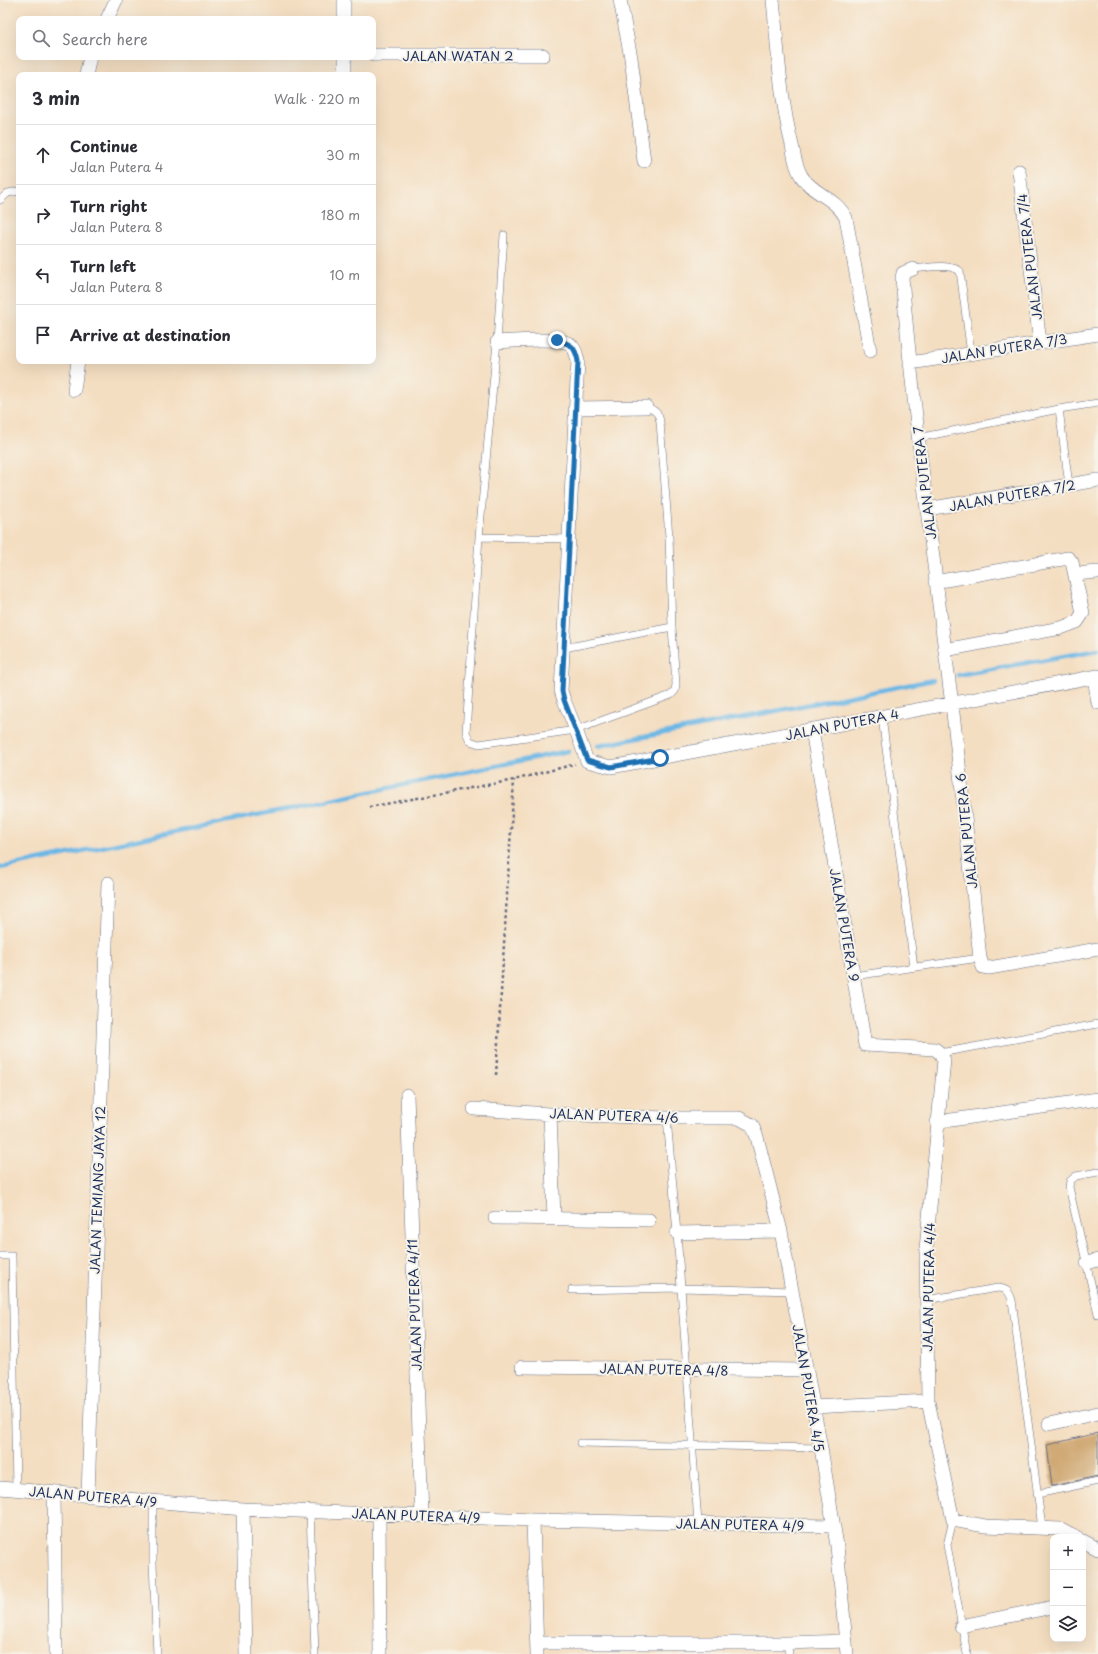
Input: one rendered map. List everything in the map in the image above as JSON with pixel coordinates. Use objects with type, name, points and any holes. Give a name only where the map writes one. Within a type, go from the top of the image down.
[{"type":"street","points":[[108,16],[116,0]]},
{"type":"street","points":[[344,0],[344,16]]},
{"type":"street","points":[[620,0],[631,58],[644,160]]},
{"type":"street","points":[[773,0],[784,110],[797,166],[801,176],[807,184],[841,208],[846,218],[870,350]]},
{"type":"street","name":"JALAN WATAN 2","points":[[376,55],[543,55]]},
{"type":"street","points":[[87,72],[89,60]]},
{"type":"street","points":[[345,60],[345,72]]},
{"type":"street","name":"JALAN PUTERA 7/4","points":[[1019,171],[1040,343]]},
{"type":"street","name":"JALAN PUTERA 7","points":[[912,269],[903,273],[902,278],[918,438],[935,582],[952,704]]},
{"type":"street","name":"JALAN PUTERA 7/3","points":[[910,363],[1098,334]]},
{"type":"street","points":[[497,342],[557,340],[568,343],[575,350],[578,361],[562,691],[587,760]]},
{"type":"street","points":[[74,390],[78,364]]},
{"type":"street","points":[[575,408],[646,407]]},
{"type":"street","name":"JALAN PUTERA 7/2","points":[[927,509],[1098,480]]},
{"type":"street","points":[[935,582],[1068,558],[1072,562],[1082,613],[1077,622],[1061,628],[945,650]]},
{"type":"street","points":[[1075,574],[1098,572]]},
{"type":"street","points":[[1096,676],[1098,703]]},
{"type":"street","name":"JALAN PUTERA 4","points":[[587,760],[611,767],[1096,676]]},
{"type":"street","name":"JALAN PUTERA 6","points":[[952,704],[980,958]]},
{"type":"street","name":"JALAN PUTERA 9","points":[[812,730],[865,1044],[935,1049],[940,1053]]},
{"type":"street","name":"JALAN TEMIANG JAYA 12","points":[[88,1496],[108,883]]},
{"type":"street","points":[[980,958],[983,966],[989,968],[1098,949]]},
{"type":"street","name":"JALAN PUTERA 4/4","points":[[940,1053],[944,1064],[937,1122],[926,1249],[928,1401],[953,1520]]},
{"type":"street","name":"JALAN PUTERA 4/11","points":[[407,1095],[422,1516]]},
{"type":"street","points":[[937,1122],[1098,1099]]},
{"type":"street","name":"JALAN PUTERA 4/6","points":[[474,1109],[550,1114],[667,1118],[739,1118],[752,1125]]},
{"type":"street","points":[[550,1114],[554,1218]]},
{"type":"street","name":"JALAN PUTERA 4/5","points":[[752,1125],[757,1137],[781,1231],[821,1448],[837,1546],[846,1648]]},
{"type":"street","points":[[495,1218],[649,1220]]},
{"type":"street","points":[[677,1233],[781,1231]]},
{"type":"street","name":"JALAN PUTERA 4/8","points":[[522,1367],[806,1370]]},
{"type":"street","points":[[813,1408],[928,1401]]},
{"type":"street","points":[[1049,1424],[1098,1413]]},
{"type":"street","name":"JALAN PUTERA 4/9","points":[[0,1488],[243,1509],[533,1520],[833,1526]]},
{"type":"street","points":[[54,1493],[56,1654]]},
{"type":"street","points":[[243,1509],[246,1654]]},
{"type":"street","points":[[379,1514],[380,1654]]},
{"type":"street","points":[[533,1520],[537,1649],[846,1648]]},
{"type":"street","points":[[953,1520],[985,1526],[1042,1528],[1061,1533]]},
{"type":"street","points":[[1086,1543],[1098,1549]]},
{"type":"street","points":[[961,1626],[1050,1608]]},
{"type":"lane","points":[[0,200],[8,193],[16,192]]},
{"type":"lane","points":[[504,235],[497,342],[479,537],[466,732],[470,741],[479,744],[576,730],[671,695],[675,691],[676,684],[672,627],[669,537],[660,422],[659,415],[654,409],[646,407]]},
{"type":"lane","points":[[912,269],[945,267],[960,271],[971,354]]},
{"type":"lane","points":[[918,438],[1059,409],[1098,403]]},
{"type":"lane","points":[[1059,409],[1069,485]]},
{"type":"lane","points":[[479,537],[569,539]]},
{"type":"lane","points":[[564,648],[672,627]]},
{"type":"lane","points":[[882,717],[914,967]]},
{"type":"lane","points":[[853,976],[980,958]]},
{"type":"lane","points":[[940,1053],[1098,1024]]},
{"type":"lane","points":[[667,1118],[698,1523]]},
{"type":"lane","points":[[1098,1172],[1076,1176],[1070,1181],[1069,1187],[1092,1262],[1098,1314]]},
{"type":"lane","points":[[0,1256],[12,1256],[16,1490]]},
{"type":"lane","points":[[572,1290],[681,1288],[792,1291]]},
{"type":"lane","points":[[926,1300],[998,1288],[1005,1288],[1009,1292],[1013,1308],[1042,1528]]},
{"type":"lane","points":[[580,1443],[821,1448]]},
{"type":"lane","points":[[1037,1494],[1098,1481]]},
{"type":"lane","points":[[153,1502],[153,1563],[157,1654]]},
{"type":"lane","points":[[310,1511],[315,1654]]},
{"type":"lane","points":[[953,1520],[947,1545],[967,1654]]},
{"type":"path","points":[[369,807],[514,780],[587,760]]},
{"type":"path","points":[[496,1075],[514,780]]},
{"type":"building","points":[[1098,1433],[1098,1476],[1052,1486],[1047,1445]]},
{"type":"waterway","points":[[958,675],[1098,650]]},
{"type":"waterway","points":[[598,746],[933,680]]},
{"type":"waterway","points":[[0,868],[568,751]]},
{"type":"route","points":[[557,340],[568,343],[575,350],[578,361],[562,691],[564,700],[587,760],[611,767],[660,758]]}]
